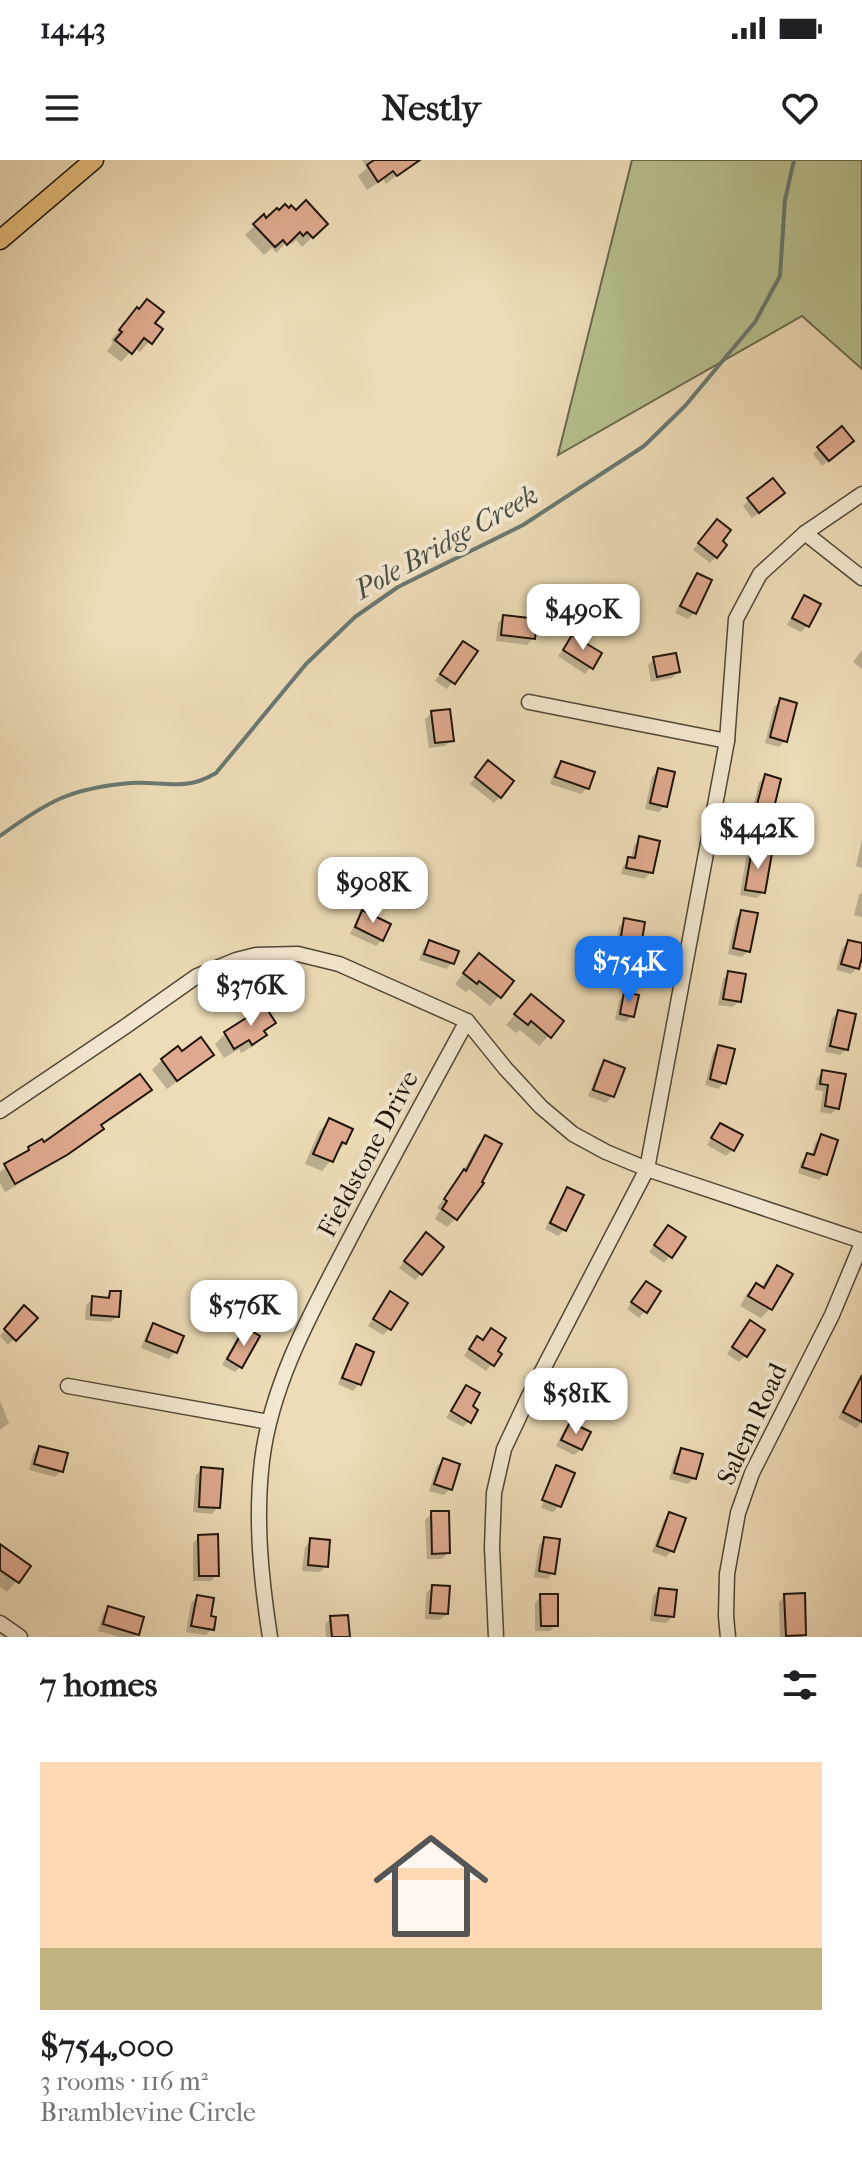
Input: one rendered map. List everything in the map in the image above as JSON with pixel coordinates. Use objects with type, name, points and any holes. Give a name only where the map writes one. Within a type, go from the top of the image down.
[{"type":"main road","points":[[0,240],[94,160]]},
{"type":"street","points":[[496,1637],[492,1547],[494,1493],[504,1449],[647,1169],[727,741],[736,619],[760,574],[805,533],[862,494]]},
{"type":"street","points":[[805,533],[862,578]]},
{"type":"street","points":[[529,702],[727,741]]},
{"type":"street","points":[[0,1111],[197,976],[226,963],[256,955],[298,954],[339,964],[467,1021],[541,1107],[573,1134],[606,1152],[647,1169],[862,1242]]},
{"type":"street","name":"Fieldstone Drive","points":[[270,1637],[261,1579],[260,1498],[269,1422],[300,1334],[467,1021]]},
{"type":"street","name":"Salem Road","points":[[728,1637],[727,1574],[738,1513],[752,1473],[832,1315],[862,1242]]},
{"type":"street","points":[[68,1386],[269,1422]]},
{"type":"street","points":[[0,1623],[20,1637]]},
{"type":"green space","points":[[632,160],[862,160],[862,369],[802,316],[558,455]]},
{"type":"building","points":[[374,160],[420,160],[397,176],[393,171],[378,182],[367,165]]},
{"type":"building","points":[[306,200],[328,224],[313,238],[307,232],[303,236],[300,232],[287,245],[283,240],[275,247],[253,224],[264,214],[266,218],[285,204],[296,210]]},
{"type":"building","points":[[147,299],[164,312],[155,323],[163,329],[152,344],[144,338],[132,354],[115,340],[122,332],[119,330]]},
{"type":"building","points":[[842,426],[854,441],[829,461],[817,447]]},
{"type":"building","points":[[773,478],[785,493],[759,513],[747,498]]},
{"type":"building","points":[[717,519],[731,530],[723,541],[727,545],[717,558],[698,543]]},
{"type":"building","points":[[697,573],[712,580],[696,614],[680,606]]},
{"type":"building","points":[[804,595],[821,604],[809,627],[792,618]]},
{"type":"building","points":[[503,615],[537,619],[535,639],[501,635]]},
{"type":"building","points":[[572,635],[602,653],[593,669],[563,650]]},
{"type":"building","points":[[463,641],[478,651],[455,684],[440,674]]},
{"type":"building","points":[[676,653],[680,672],[657,677],[653,657]]},
{"type":"building","points":[[780,698],[797,703],[787,742],[770,737]]},
{"type":"building","points":[[450,709],[454,741],[435,743],[431,711]]},
{"type":"building","points":[[488,760],[514,781],[501,798],[475,777]]},
{"type":"building","points":[[561,761],[595,772],[589,789],[555,777]]},
{"type":"building","points":[[658,768],[675,772],[667,807],[650,803]]},
{"type":"building","points":[[765,774],[781,779],[772,816],[755,812]]},
{"type":"building","points":[[639,836],[660,841],[653,873],[626,868],[628,857],[635,858]]},
{"type":"building","points":[[752,849],[772,853],[765,893],[745,890]]},
{"type":"building","points":[[362,910],[391,924],[383,941],[355,927]]},
{"type":"building","points":[[741,910],[758,913],[750,952],[733,948]]},
{"type":"building","points":[[624,918],[645,922],[640,952],[619,949]]},
{"type":"building","points":[[429,940],[459,951],[454,964],[424,954]]},
{"type":"building","points":[[848,940],[862,943],[859,969],[841,964]]},
{"type":"building","points":[[479,953],[514,981],[501,998],[463,973]]},
{"type":"building","points":[[728,971],[746,974],[741,1002],[723,999]]},
{"type":"building","points":[[624,992],[639,995],[634,1017],[620,1014]]},
{"type":"building","points":[[531,994],[564,1021],[551,1038],[531,1021],[528,1025],[514,1014]]},
{"type":"building","points":[[265,1006],[276,1023],[264,1031],[267,1035],[252,1045],[249,1040],[234,1049],[224,1032]]},
{"type":"building","points":[[838,1010],[856,1014],[848,1050],[830,1046]]},
{"type":"building","points":[[201,1037],[214,1055],[177,1081],[161,1059],[178,1046],[182,1051]]},
{"type":"building","points":[[718,1045],[735,1049],[726,1084],[710,1079]]},
{"type":"building","points":[[604,1060],[625,1068],[614,1097],[593,1090]]},
{"type":"building","points":[[822,1070],[846,1074],[839,1109],[825,1106],[828,1085],[820,1084]]},
{"type":"building","points":[[140,1074],[152,1090],[101,1125],[104,1129],[67,1155],[15,1184],[4,1164],[42,1139],[44,1142]]},
{"type":"building","points":[[329,1118],[353,1129],[346,1144],[342,1142],[333,1162],[313,1154]]},
{"type":"building","points":[[720,1123],[743,1135],[734,1151],[711,1138]]},
{"type":"building","points":[[821,1134],[838,1140],[827,1175],[802,1167],[807,1153],[814,1155]]},
{"type":"building","points":[[485,1135],[502,1144],[484,1183],[457,1220],[442,1209],[447,1201],[444,1199],[464,1169],[466,1171]]},
{"type":"building","points":[[567,1187],[584,1195],[566,1231],[550,1223]]},
{"type":"building","points":[[668,1225],[686,1237],[672,1258],[654,1245]]},
{"type":"building","points":[[426,1232],[444,1247],[422,1275],[404,1261]]},
{"type":"building","points":[[777,1265],[793,1274],[772,1310],[748,1296],[756,1283],[764,1288]]},
{"type":"building","points":[[646,1281],[661,1291],[647,1313],[631,1302]]},
{"type":"building","points":[[110,1291],[121,1291],[119,1317],[91,1315],[92,1296],[109,1298]]},
{"type":"building","points":[[390,1291],[408,1303],[391,1330],[373,1319]]},
{"type":"building","points":[[24,1305],[38,1318],[16,1341],[4,1329]]},
{"type":"building","points":[[750,1320],[765,1330],[747,1357],[732,1347]]},
{"type":"building","points":[[153,1323],[184,1336],[177,1353],[146,1341]]},
{"type":"building","points":[[245,1327],[260,1336],[242,1368],[227,1359]]},
{"type":"building","points":[[491,1328],[506,1338],[498,1351],[502,1354],[494,1366],[469,1349],[477,1336],[483,1340]]},
{"type":"building","points":[[356,1344],[374,1352],[361,1385],[342,1378]]},
{"type":"building","points":[[862,1375],[862,1422],[843,1412]]},
{"type":"building","points":[[466,1385],[480,1393],[473,1406],[478,1410],[471,1423],[451,1411]]},
{"type":"building","points":[[570,1422],[591,1432],[582,1450],[561,1440]]},
{"type":"building","points":[[39,1446],[68,1453],[63,1472],[34,1464]]},
{"type":"building","points":[[681,1448],[703,1454],[696,1479],[674,1473]]},
{"type":"building","points":[[443,1458],[460,1464],[452,1490],[434,1484]]},
{"type":"building","points":[[556,1465],[575,1473],[561,1507],[542,1500]]},
{"type":"building","points":[[201,1467],[223,1469],[220,1508],[199,1507]]},
{"type":"building","points":[[431,1511],[449,1511],[450,1553],[432,1554]]},
{"type":"building","points":[[669,1512],[686,1518],[674,1552],[657,1546]]},
{"type":"building","points":[[218,1534],[219,1576],[199,1576],[198,1535]]},
{"type":"building","points":[[544,1537],[560,1539],[555,1574],[539,1571]]},
{"type":"building","points":[[310,1538],[330,1540],[328,1567],[308,1565]]},
{"type":"building","points":[[0,1544],[31,1566],[19,1583],[0,1570]]},
{"type":"building","points":[[432,1585],[450,1586],[448,1614],[430,1613]]},
{"type":"building","points":[[659,1588],[677,1590],[674,1617],[655,1615]]},
{"type":"building","points":[[805,1593],[806,1635],[786,1636],[784,1594]]},
{"type":"building","points":[[540,1594],[558,1594],[558,1626],[541,1626]]},
{"type":"building","points":[[197,1595],[214,1598],[211,1616],[216,1617],[214,1630],[191,1626]]},
{"type":"building","points":[[108,1606],[144,1617],[139,1635],[103,1624]]},
{"type":"building","points":[[348,1615],[350,1637],[332,1637],[330,1616]]},
{"type":"waterway","name":"Pole Bridge Creek","points":[[0,836],[47,805],[92,788],[131,783],[191,783],[216,773],[306,664],[355,617],[398,587],[523,525],[644,446],[685,406],[755,322],[780,276],[785,200],[794,160]]}]
